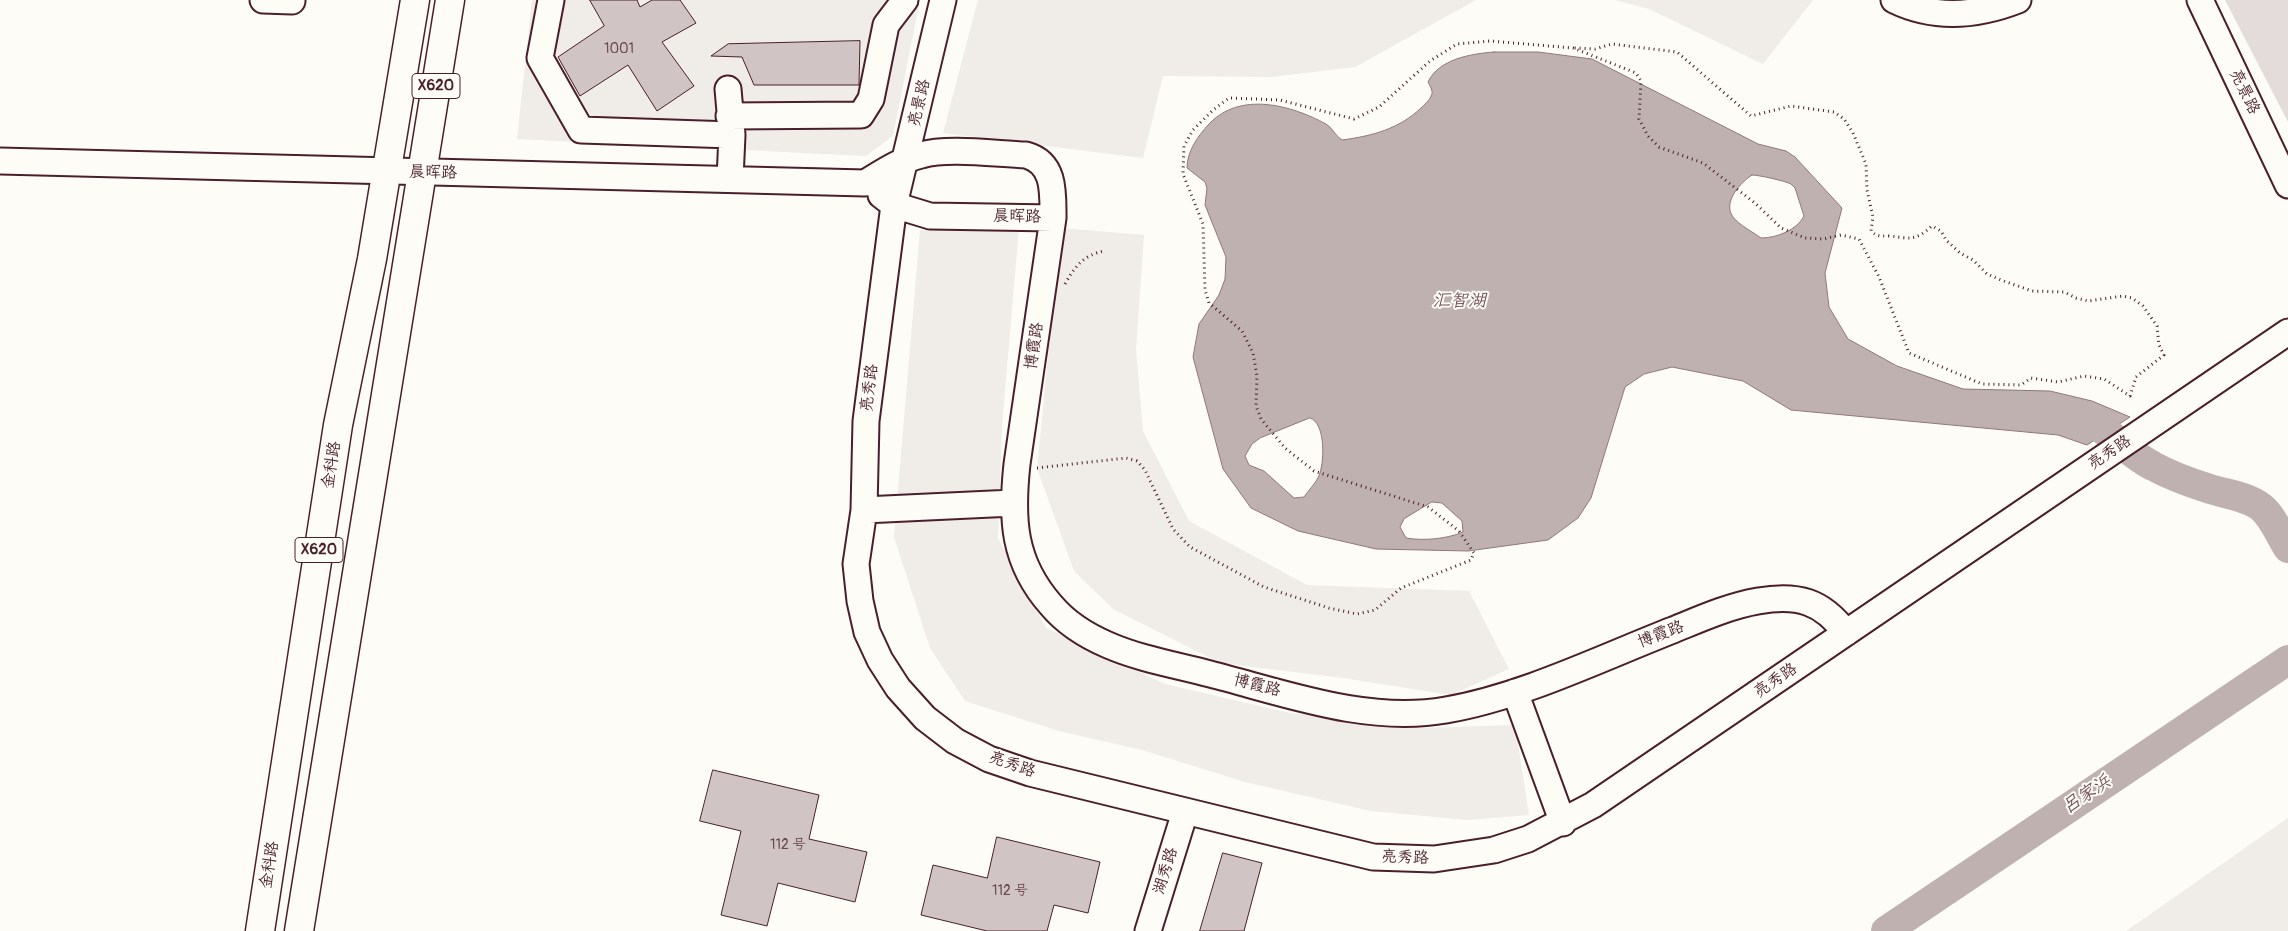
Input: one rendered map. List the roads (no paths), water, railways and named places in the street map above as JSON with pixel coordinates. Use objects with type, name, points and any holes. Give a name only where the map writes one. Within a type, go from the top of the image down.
[{"type":"main road","name":"金科路","points":[[260,931],[338,425],[372,259],[415,0]]},
{"type":"main road","name":"X620","points":[[299,931],[450,0]]},
{"type":"street","points":[[263,0],[292,1]]},
{"type":"street","points":[[551,0],[540,58],[581,130],[731,126],[861,115],[871,99],[886,25],[904,0]]},
{"type":"street","name":"亮景路","points":[[894,205],[944,0]]},
{"type":"street","points":[[1894,0],[1927,12],[1953,14],[1984,11],[2018,0]]},
{"type":"street","name":"亮景路","points":[[2200,0],[2288,185]]},
{"type":"street","points":[[728,89],[731,126],[730,179]]},
{"type":"street","name":"晨晖路","points":[[0,162],[865,182],[906,160],[937,152],[1026,155],[1038,158],[1047,169],[1052,184],[1053,218],[930,216],[894,205],[865,182]]},
{"type":"street","name":"亮秀路","points":[[894,205],[866,421],[864,510],[856,564],[860,601],[867,632],[880,660],[898,688],[925,718],[955,741],[989,759],[1030,773],[1346,851],[1399,859],[1434,859],[1494,850],[1528,840],[1593,806],[2288,332]]},
{"type":"street","name":"博霞路","points":[[1053,218],[1013,503],[1014,526],[1019,550],[1038,589],[1067,621],[1108,645],[1289,694],[1369,711],[1395,714],[1444,711],[1515,692],[1699,620],[1759,601],[1797,600],[1814,604],[1830,614],[1846,633]]},
{"type":"street","points":[[864,510],[1013,503]]},
{"type":"street","points":[[1515,692],[1563,823]]},
{"type":"street","name":"湖秀路","points":[[1148,931],[1185,812]]},
{"type":"water","name":"汇智湖","points":[[1538,52],[1592,59],[1758,144],[1786,151],[1795,157],[1842,208],[1825,273],[1829,307],[1848,339],[1897,366],[1963,389],[2050,391],[2092,401],[2130,417],[2087,445],[2058,435],[1791,410],[1743,381],[1672,367],[1644,374],[1625,387],[1591,498],[1578,518],[1548,540],[1468,551],[1376,549],[1298,531],[1251,508],[1223,469],[1193,357],[1199,324],[1219,295],[1225,279],[1226,257],[1205,205],[1207,188],[1205,182],[1187,168],[1187,162],[1194,144],[1209,124],[1221,114],[1235,107],[1250,104],[1266,104],[1297,111],[1326,124],[1342,140],[1374,134],[1404,121],[1425,104],[1432,94],[1428,82],[1440,68],[1465,56],[1485,53]],"holes":[[[1752,175],[1783,181],[1795,188],[1804,216],[1797,225],[1780,235],[1761,238],[1742,226],[1733,217],[1730,211],[1731,199],[1738,187]],[[1310,418],[1315,421],[1319,427],[1323,445],[1322,464],[1318,478],[1304,497],[1294,498],[1264,471],[1249,465],[1245,456],[1252,444],[1260,438]],[[1432,502],[1442,503],[1462,521],[1463,532],[1435,539],[1406,538],[1400,527],[1404,519]]]},
{"type":"waterway","points":[[2072,417],[2095,425],[2142,460],[2167,473],[2255,503],[2269,516],[2288,548]]},
{"type":"waterway","name":"吕家浜","points":[[1886,931],[2288,660]]}]
